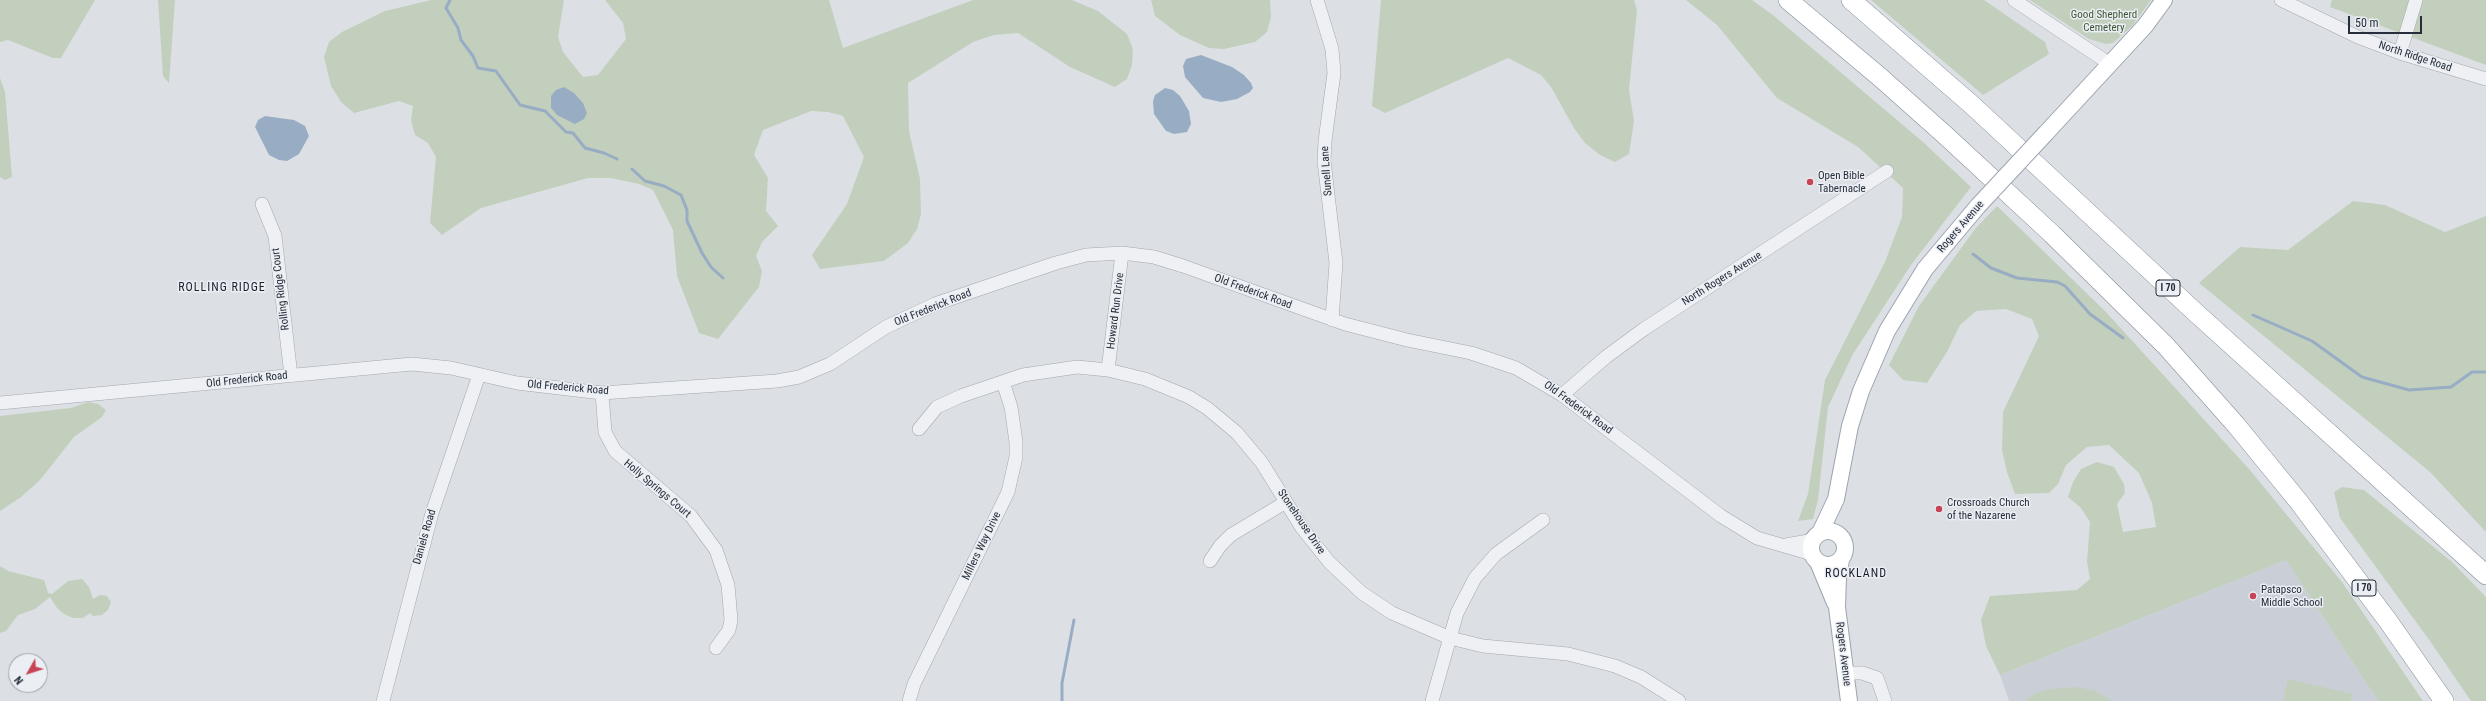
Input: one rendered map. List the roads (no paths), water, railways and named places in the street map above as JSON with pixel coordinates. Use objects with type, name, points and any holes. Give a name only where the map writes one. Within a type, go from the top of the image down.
[{"type":"highway","name":"I 70","points":[[1788,0],[1881,78],[1945,135],[2052,234],[2166,346],[2236,425],[2299,502],[2388,621],[2442,698]]},
{"type":"highway","name":"I 70","points":[[1851,0],[1972,105],[2189,307],[2486,575]]},
{"type":"main road","name":"Rogers Avenue","points":[[1837,607],[1816,547],[1836,499],[1849,432],[1861,390],[1887,331],[1925,268],[1978,206],[2145,26],[2164,0]]},
{"type":"main road","name":"Rogers Avenue","points":[[1836,499],[1841,537],[1846,549],[1841,560],[1838,577],[1837,607],[1849,701]]},
{"type":"main road","points":[[1841,537],[1833,532],[1816,547],[1830,566],[1841,560]]},
{"type":"street","name":"Sunell Lane","points":[[1317,0],[1332,48],[1334,73],[1325,141],[1324,161],[1335,257],[1332,320]]},
{"type":"street","points":[[2014,0],[2110,64]]},
{"type":"street","name":"North Ridge Road","points":[[2281,0],[2332,26],[2400,53],[2486,78]]},
{"type":"street","points":[[2400,53],[2416,0]]},
{"type":"street","name":"North Rogers Avenue","points":[[1562,394],[1644,329],[1887,171]]},
{"type":"street","name":"Rolling Ridge Court","points":[[262,204],[275,236],[291,376]]},
{"type":"street","name":"Old Frederick Road","points":[[0,403],[412,364],[451,368],[479,375],[562,390],[602,393],[751,384],[799,377],[830,364],[886,327],[935,304],[1056,263],[1086,255],[1122,253],[1154,257],[1183,266],[1332,320],[1375,333],[1495,360],[1536,378],[1562,394],[1721,516],[1757,538],[1782,546],[1816,547]]},
{"type":"street","name":"Howard Run Drive","points":[[1108,370],[1122,253]]},
{"type":"street","name":"Stonehouse Drive","points":[[919,429],[937,407],[961,396],[1023,375],[1050,370],[1077,367],[1108,370],[1169,387],[1208,408],[1249,446],[1317,548],[1347,581],[1376,603],[1402,618],[1450,638],[1483,646],[1568,654],[1597,660],[1641,677],[1679,701]]},
{"type":"street","name":"Daniels Road","points":[[383,701],[432,513],[479,375]]},
{"type":"street","name":"Millers Way Drive","points":[[909,701],[914,684],[1008,492],[1016,457],[1016,442],[1011,407],[1003,382]]},
{"type":"street","name":"Holly Springs Court","points":[[602,393],[605,432],[615,451],[691,516],[716,550],[728,585],[731,620],[729,630],[716,648]]},
{"type":"street","points":[[1210,560],[1220,546],[1231,535],[1286,502]]},
{"type":"street","points":[[1432,701],[1450,638],[1465,595],[1485,565],[1496,554],[1543,520]]},
{"type":"street","points":[[1845,673],[1862,672],[1877,678],[1885,701]]},
{"type":"water","points":[[1201,55],[1232,67],[1244,75],[1251,83],[1253,88],[1250,92],[1237,99],[1221,102],[1203,98],[1185,77],[1183,66],[1186,59]]},
{"type":"water","points":[[564,87],[574,93],[583,103],[587,113],[584,119],[575,124],[557,115],[551,108],[551,96],[556,90]]},
{"type":"water","points":[[1165,88],[1173,90],[1180,96],[1189,111],[1191,124],[1187,132],[1174,134],[1166,131],[1154,114],[1153,101],[1155,95]]},
{"type":"water","points":[[265,116],[294,120],[305,126],[309,136],[299,154],[287,161],[279,160],[269,155],[255,127],[258,120]]},
{"type":"waterway","points":[[450,0],[446,8],[458,28],[461,40],[473,56],[478,68],[496,71],[520,105],[545,111],[566,132],[573,133],[585,148],[604,153],[617,159]]},
{"type":"waterway","points":[[632,169],[645,181],[664,186],[681,195],[687,210],[687,221],[702,253],[711,267],[723,278]]},
{"type":"waterway","points":[[1973,254],[1991,268],[2017,278],[2057,282],[2065,286],[2090,314],[2123,338]]},
{"type":"waterway","points":[[2253,315],[2312,341],[2362,377],[2409,390],[2451,387],[2472,372],[2486,372]]},
{"type":"waterway","points":[[1062,701],[1062,683],[1074,620]]},
{"type":"place","name":"Open Bible Tabernacle","points":[[1810,182]]},
{"type":"place","name":"Crossroads Church of the Nazarene","points":[[1939,509]]},
{"type":"place","name":"Patapsco Middle School","points":[[2253,596]]},
{"type":"district","name":"ROLLING RIDGE","points":[[222,288]]},
{"type":"district","name":"ROCKLAND","points":[[1856,574]]},
{"type":"park label","name":"Good Shepherd Cemetery","points":[[2104,21]]}]
